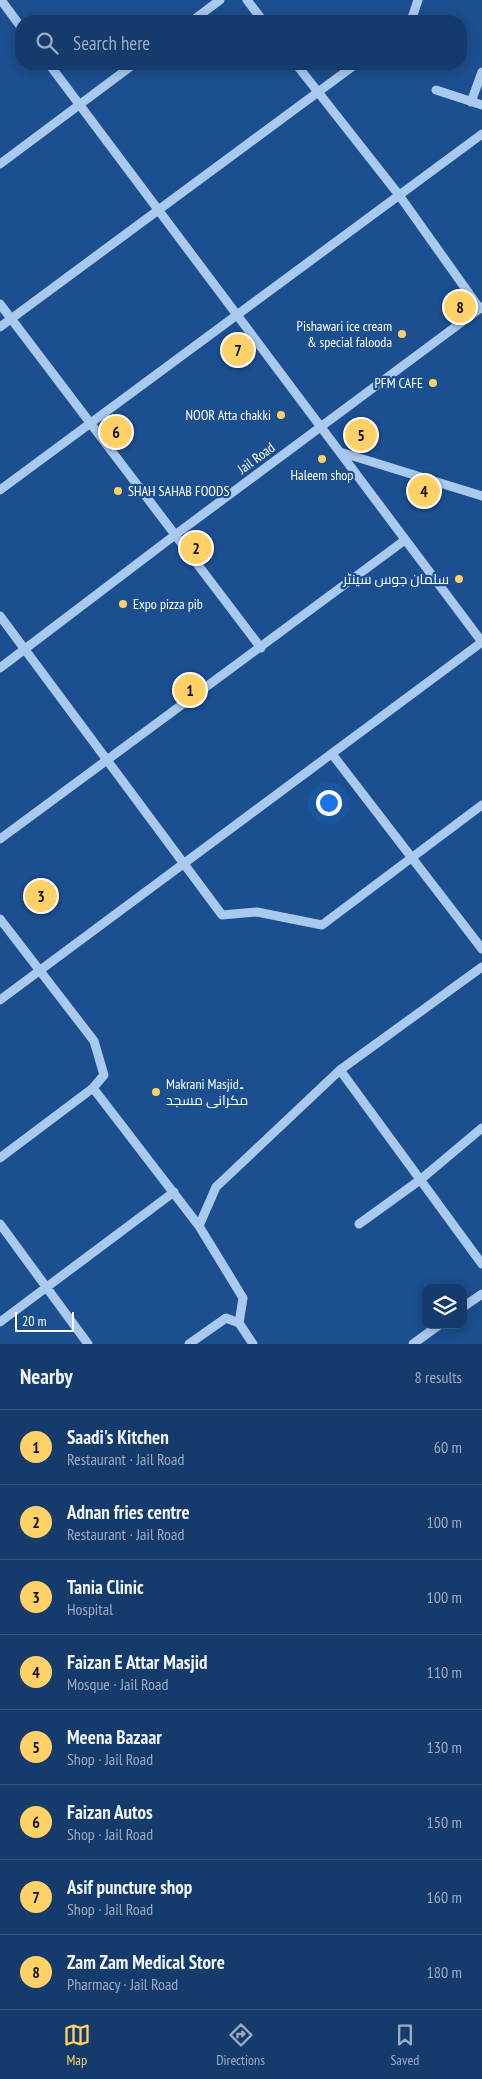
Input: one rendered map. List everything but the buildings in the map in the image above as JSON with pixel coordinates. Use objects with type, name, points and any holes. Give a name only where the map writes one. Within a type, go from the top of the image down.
[{"type":"street","points":[[1,0],[15,19]]},
{"type":"street","points":[[200,15],[220,0]]},
{"type":"street","points":[[247,0],[258,15]]},
{"type":"street","points":[[413,15],[418,0]]},
{"type":"street","points":[[0,1000],[482,642],[54,70]]},
{"type":"street","points":[[0,164],[126,70]]},
{"type":"street","points":[[301,70],[400,195],[481,308]]},
{"type":"street","points":[[0,327],[348,70]]},
{"type":"street","points":[[472,102],[482,72]]},
{"type":"street","points":[[436,90],[482,105]]},
{"type":"street","points":[[0,490],[482,134]]},
{"type":"street","points":[[0,304],[260,648]]},
{"type":"street","name":"Jail Road","points":[[0,668],[175,535],[481,308]]},
{"type":"street","points":[[340,452],[482,496]]},
{"type":"street","points":[[0,839],[405,540]]},
{"type":"street","points":[[0,616],[222,914],[257,912],[322,926],[411,856],[482,805]]},
{"type":"street","points":[[332,754],[482,949]]},
{"type":"street","points":[[0,919],[94,1041],[104,1075],[93,1088],[0,1158]]},
{"type":"street","points":[[200,1226],[216,1187],[340,1070],[482,967]]},
{"type":"street","points":[[340,1070],[482,1264]]},
{"type":"street","points":[[93,1088],[200,1226],[243,1298],[239,1323]]},
{"type":"street","points":[[359,1224],[420,1180],[482,1128]]},
{"type":"street","points":[[0,1322],[174,1192]]},
{"type":"street","points":[[0,1224],[88,1344]]},
{"type":"street","points":[[467,1304],[482,1294]]},
{"type":"street","points":[[189,1344],[226,1318],[239,1323],[253,1344]]},
{"type":"street","points":[[413,1344],[433,1329]]},
{"type":"place","name":"Zam Zam Medical Store","points":[[460,307]]},
{"type":"place","name":"Pishawari ice cream & special falooda","points":[[402,334]]},
{"type":"place","name":"Asif puncture shop","points":[[238,350]]},
{"type":"place","name":"PFM CAFE","points":[[433,383]]},
{"type":"place","name":"NOOR Atta chakki","points":[[281,415]]},
{"type":"place","name":"Faizan Autos","points":[[116,432]]},
{"type":"place","name":"Meena Bazaar","points":[[361,435]]},
{"type":"place","name":"Haleem shop","points":[[322,459]]},
{"type":"place","name":"SHAH SAHAB FOODS","points":[[118,491]]},
{"type":"place","name":"Faizan E Attar Masjid","points":[[424,491]]},
{"type":"place","name":"Adnan fries centre","points":[[196,548]]},
{"type":"place","name":"سلمان جوس سینٹر","points":[[459,579]]},
{"type":"place","name":"Expo pizza pib","points":[[123,604]]},
{"type":"place","name":"Saadi's Kitchen","points":[[190,690]]},
{"type":"place","name":"Tania Clinic","points":[[41,896]]},
{"type":"place","name":"Makrani Masjid۔ مکرانی مسجد","points":[[156,1092]]}]
